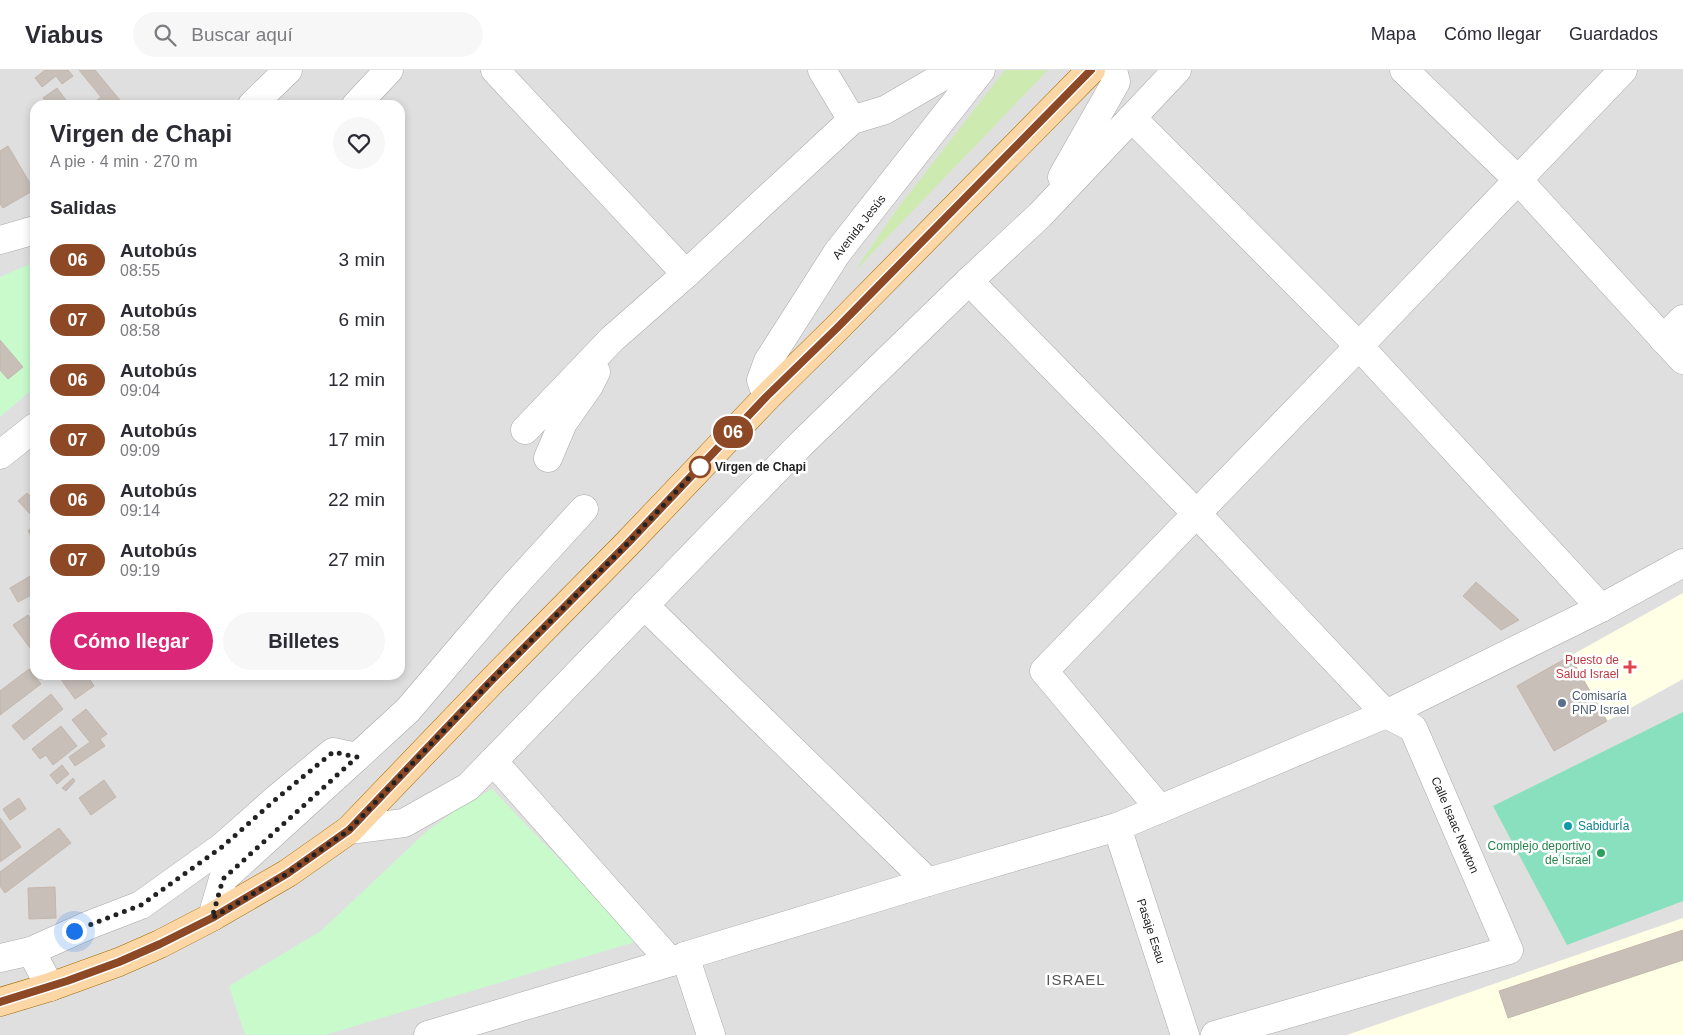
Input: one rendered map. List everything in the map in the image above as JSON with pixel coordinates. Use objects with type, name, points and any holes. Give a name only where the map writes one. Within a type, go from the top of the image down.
[{"type":"main road","points":[[0,1002],[50,987],[119,962],[212,918],[288,873],[349,830],[492,680],[627,544],[767,396],[837,328],[1091,70]]},
{"type":"street","points":[[257,100],[288,70]]},
{"type":"street","points":[[361,100],[389,70]]},
{"type":"street","points":[[496,70],[686,274]]},
{"type":"street","points":[[822,70],[852,120]]},
{"type":"street","points":[[526,430],[612,339],[686,274],[852,120],[885,110],[954,70]]},
{"type":"street","name":"Avenida Jesús","points":[[767,396],[761,380],[768,361],[837,254],[981,70]]},
{"type":"street","points":[[1040,215],[1116,82],[1113,70]]},
{"type":"street","points":[[349,830],[404,823],[468,788],[801,444],[1040,215],[1177,70]]},
{"type":"street","points":[[1404,70],[1518,181],[1683,360]]},
{"type":"street","points":[[1160,809],[1044,671],[1623,70]]},
{"type":"street","points":[[1132,118],[1359,346],[1601,608]]},
{"type":"street","points":[[0,240],[30,231]]},
{"type":"street","name":"Calle Isaac Newton","points":[[969,281],[1197,514],[1386,714],[1413,728],[1509,950],[1215,1035]]},
{"type":"street","points":[[1663,339],[1683,319]]},
{"type":"street","points":[[548,458],[563,423],[589,386],[612,339]]},
{"type":"street","points":[[0,455],[30,431]]},
{"type":"street","points":[[212,918],[223,879],[408,710],[511,589],[584,510]]},
{"type":"street","points":[[428,1035],[472,1028],[678,959],[928,882],[1117,827],[1386,714],[1601,608],[1683,563]]},
{"type":"street","points":[[644,605],[928,882]]},
{"type":"street","points":[[0,958],[31,951],[88,924],[141,905],[222,847],[333,752],[357,757]]},
{"type":"street","points":[[493,761],[678,959],[711,1035]]},
{"type":"street","name":"Pasaje Esau","points":[[1117,827],[1185,1035]]},
{"type":"street","points":[[31,951],[50,987]]},
{"type":"shaded area","points":[[0,70],[1683,70],[1683,1035],[0,1035]]},
{"type":"shaded area","name":"Puesto de Salud Israel","points":[[1683,593],[1683,679],[1607,721],[1570,656]]},
{"type":"shaded area","points":[[1683,918],[1683,1035],[1347,1035]]},
{"type":"green space","points":[[1005,70],[1048,70],[854,272],[895,212]]},
{"type":"green space","points":[[30,264],[30,391],[0,417],[0,277]]},
{"type":"green space","name":"Complejo deportivo de Israel","points":[[1683,712],[1683,901],[1567,945],[1493,806]]},
{"type":"green space","points":[[492,789],[638,941],[325,1035],[245,1035],[229,986],[321,931],[427,831],[463,805]]},
{"type":"building","points":[[45,70],[68,70],[73,76],[62,84],[56,76],[42,87],[35,78]]},
{"type":"building","points":[[79,70],[95,70],[120,100],[97,100],[101,97]]},
{"type":"building","points":[[57,88],[66,100],[44,100],[43,98]]},
{"type":"building","points":[[8,146],[30,183],[30,192],[3,208],[0,204],[0,151]]},
{"type":"building","points":[[0,340],[23,367],[8,379],[0,370]]},
{"type":"building","points":[[27,493],[30,496],[30,514],[18,501]]},
{"type":"building","points":[[30,576],[30,596],[18,602],[10,588]]},
{"type":"building","points":[[1476,582],[1519,620],[1501,630],[1463,596]]},
{"type":"building","points":[[28,615],[30,618],[30,648],[13,625]]},
{"type":"building","name":"Comisaría PNP Israel","points":[[1570,656],[1607,721],[1554,751],[1517,686]]},
{"type":"building","points":[[29,669],[30,680],[38,680],[41,684],[0,715],[0,691]]},
{"type":"building","points":[[61,680],[90,680],[94,686],[75,699]]},
{"type":"building","points":[[51,694],[63,709],[24,740],[12,726]]},
{"type":"building","points":[[86,709],[107,734],[100,739],[105,746],[75,766],[69,757],[90,742],[72,720]]},
{"type":"building","points":[[61,726],[77,746],[53,765],[46,755],[40,759],[32,749]]},
{"type":"building","points":[[62,765],[69,774],[57,784],[50,775]]},
{"type":"building","points":[[73,778],[75,781],[66,791],[62,788]]},
{"type":"building","points":[[104,780],[116,797],[91,815],[79,798]]},
{"type":"building","points":[[19,798],[26,809],[10,820],[3,809]]},
{"type":"building","points":[[0,818],[21,847],[0,862]]},
{"type":"building","points":[[59,828],[71,843],[5,893],[0,886],[0,872]]},
{"type":"building","points":[[55,887],[56,918],[29,919],[28,888]]},
{"type":"building","points":[[1683,930],[1683,960],[1508,1018],[1499,991]]},
{"type":"bus line","name":"06","points":[[0,1002],[67,981],[119,962],[160,944],[212,918],[288,873],[349,830],[416,762],[492,680],[627,544],[767,396],[837,328],[1091,70]]},
{"type":"place","name":"Virgen de Chapi","points":[[700,467]]},
{"type":"place","name":"Puesto de Salud Israel","points":[[1630,667]]},
{"type":"place","name":"Comisaría PNP Israel","points":[[1562,703]]},
{"type":"place","name":"SabidurÍa","points":[[1568,826]]},
{"type":"place","name":"Complejo deportivo de Israel","points":[[1601,853]]},
{"type":"district","name":"ISRAEL","points":[[1076,980]]},
{"type":"route","points":[[74,931],[141,905],[222,847],[333,752],[357,757],[223,879],[212,918],[288,873],[349,830],[416,762],[492,680],[627,544],[703,463],[700,467]]}]
